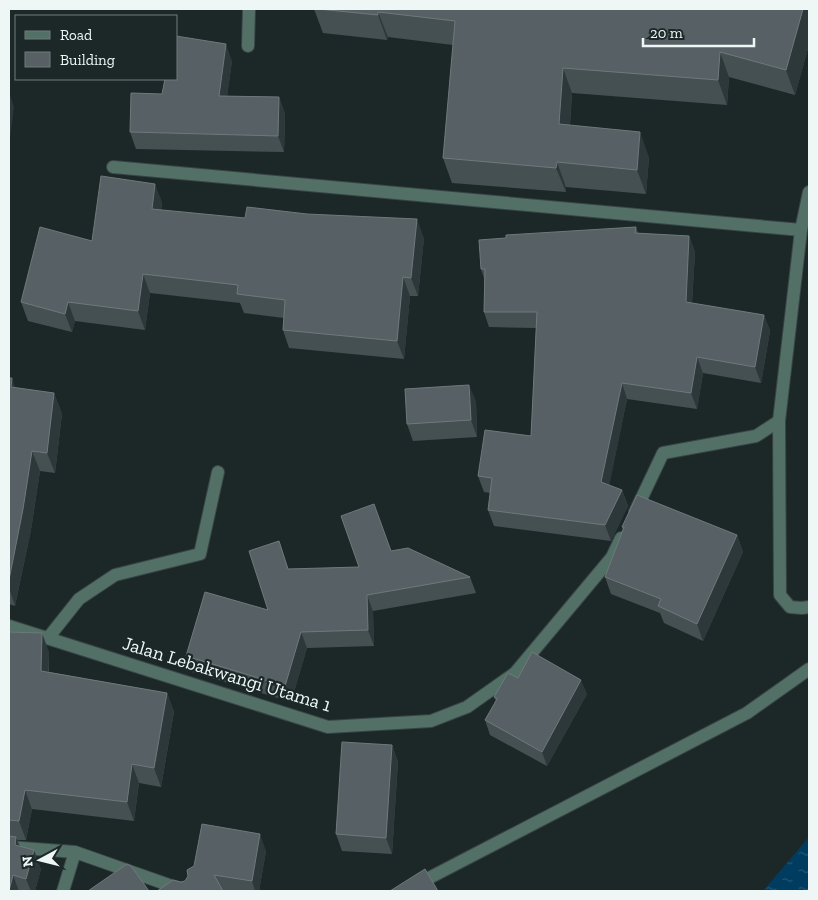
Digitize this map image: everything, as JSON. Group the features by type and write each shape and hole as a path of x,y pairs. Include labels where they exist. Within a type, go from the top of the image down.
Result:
{"street":[{"path":"248,46 249,9"},
{"path":"113,166 801,230"},
{"path":"809,192 801,230 779,421 780,595 790,607 809,607"},
{"name":"Jalan Lebakwangi Utama 1","path":"9,626 328,726 431,721 466,707 514,673 612,557 663,454 756,436 779,421"},
{"path":"48,638 79,599 115,575 200,554 218,472"},
{"path":"404,891 747,713 809,670"},
{"path":"9,847 75,852 186,891"},
{"path":"63,891 75,852"}],"water":[{"path":"809,837 809,891 763,891"}],"building":[{"path":"318,9 803,9 786,70 720,52 718,80 563,68 559,124 640,132 637,170 557,162 556,168 443,158 455,21 378,12 378,15"},
{"path":"178,36 226,44 219,96 279,97 278,136 130,132 131,93 162,94 165,80 178,80"},
{"path":"101,176 155,184 152,209 245,218 247,207 307,214 417,219 411,278 403,277 397,341 283,330 285,300 237,294 238,285 143,274 138,311 68,302 65,314 21,302 40,227 92,241"},
{"path":"636,227 635,233 689,236 686,302 764,315 755,367 697,357 691,393 622,383 601,482 622,490 605,525 488,510 492,478 478,476 485,430 531,436 537,312 484,312 485,269 481,269 479,240 506,238 506,235"},
{"path":"9,378 12,378 11,387 54,393 47,453 32,451 9,580"},
{"path":"469,385 471,420 407,424 405,389"},
{"path":"637,495 737,535 697,624 658,606 661,599 605,577 624,527 622,527"},
{"path":"374,504 391,551 408,548 470,577 367,595 368,630 301,632 285,686 186,656 205,592 268,610 249,551 279,541 288,569 359,567 341,516"},
{"path":"9,632 42,633 41,671 167,693 154,768 132,764 127,802 25,790 19,821 9,820"},
{"path":"532,652 581,680 542,752 485,720 497,699 494,697 508,673 518,678"},
{"path":"342,742 392,745 386,838 336,834"},
{"path":"202,824 260,834 252,881 214,875 223,891 157,891 173,880 185,881 188,876 187,870 194,866"},
{"path":"9,836 16,837 15,845 34,850 26,879 13,875 9,891"},
{"path":"127,864 131,866 149,891 88,891"},
{"path":"425,869 438,891 390,891"}]}
